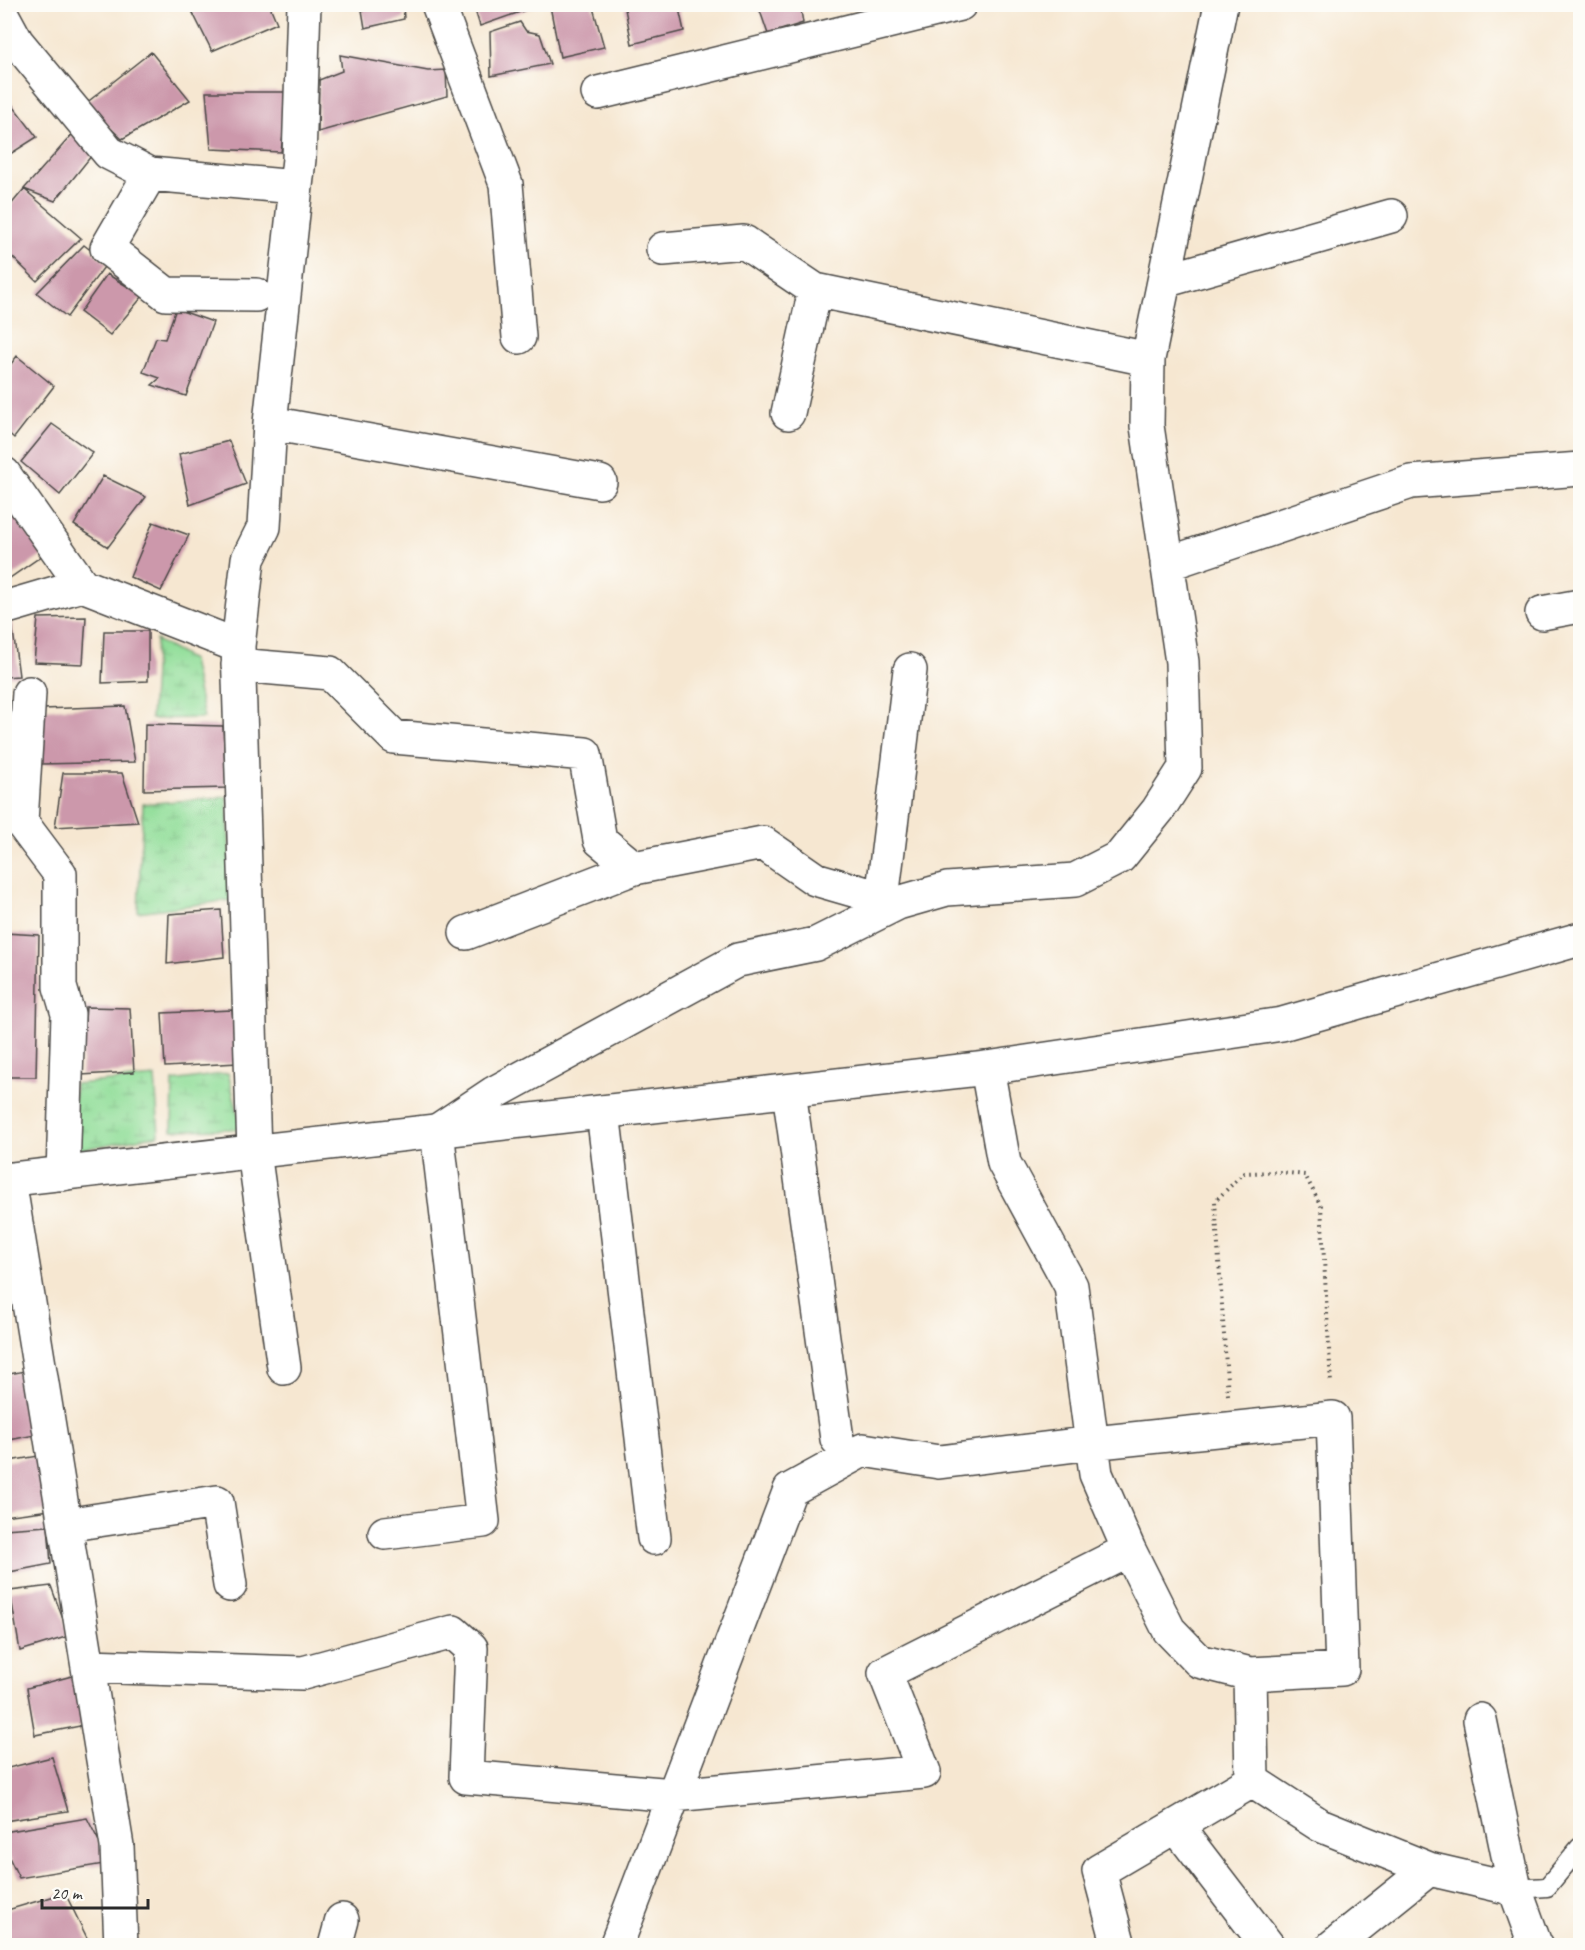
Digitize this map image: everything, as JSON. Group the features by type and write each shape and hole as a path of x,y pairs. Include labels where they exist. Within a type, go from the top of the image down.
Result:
{"street":[{"path":"284,1368 254,1152 238,655 248,559 264,527 270,423 299,159 304,4"},
{"path":"438,4 506,184 519,337"},
{"path":"598,93 960,4"},
{"path":"437,1131 494,1093 738,960 816,944 890,901 947,889 1075,880 1120,857 1158,810 1185,768 1182,662 1147,426 1148,359 1221,4"},
{"path":"4,18 17,42 109,153 150,174 296,187"},
{"path":"150,174 107,248 166,294 256,295"},
{"path":"1164,281 1391,216"},
{"path":"663,249 744,242 815,290 1148,359"},
{"path":"788,413 815,290"},
{"path":"270,423 600,482"},
{"path":"1167,564 1411,482 1581,468"},
{"path":"4,474 82,585 238,655 330,674 394,737 585,754 600,840 634,868"},
{"path":"4,608 82,585"},
{"path":"1542,613 1581,606"},
{"path":"890,901 910,670"},
{"path":"29,693 21,822 60,874 60,987 68,1014 63,1174"},
{"path":"466,933 634,868 763,843 815,879 890,901"},
{"path":"122,1946 117,1846 7,1180 987,1068 1282,1024 1581,939"},
{"path":"616,1946 790,1490 863,1450 939,1462 1092,1443 1333,1418 1342,1669 1250,1674 1200,1661 1169,1630 1129,1550 1096,1474 1092,1443 1071,1286 1004,1162 987,1068"},
{"path":"789,1091 837,1439"},
{"path":"603,1112 654,1538"},
{"path":"385,1533 483,1521 437,1131"},
{"path":"65,1525 217,1502 231,1585"},
{"path":"88,1666 303,1673 453,1632 471,1647 466,1777 674,1795 924,1772 885,1672 1129,1550"},
{"path":"1250,1674 1252,1781"},
{"path":"1480,1720 1515,1889 1534,1944 1537,1946"},
{"path":"1119,1946 1099,1872 1252,1781"},
{"path":"1252,1781 1320,1825 1429,1869 1515,1889"},
{"path":"1176,1826 1268,1946"},
{"path":"1333,1946 1429,1869"}],"lane":[{"path":"1515,1889 1547,1887 1581,1847"}],"path":[{"path":"1231,1428 1215,1201 1244,1173 1281,1172 1305,1175 1321,1206 1333,1418"}],"green space":[{"path":"156,640 192,660 204,718 151,719"},
{"path":"227,797 232,900 138,912 143,804"},
{"path":"228,1073 242,1129 172,1130 173,1081"},
{"path":"155,1077 159,1135 72,1151 75,1084"}],"building":[{"path":"202,4 269,4 277,23 212,51 191,9"},
{"path":"361,4 403,4 404,19 365,28"},
{"path":"473,4 540,4 540,5 480,26"},
{"path":"592,4 604,47 560,57 550,6"},
{"path":"624,4 678,4 684,31 632,44"},
{"path":"758,5 800,5 803,23 768,34"},
{"path":"520,22 526,31 540,34 550,64 491,76 490,32"},
{"path":"151,52 190,100 122,139 85,104"},
{"path":"340,55 428,71 446,70 447,96 318,132 319,80 342,71"},
{"path":"206,92 288,92 281,152 211,149"},
{"path":"4,94 37,137 4,158"},
{"path":"77,129 92,155 55,201 24,189"},
{"path":"24,189 81,238 37,281 4,249 4,213"},
{"path":"84,245 107,263 67,317 37,293"},
{"path":"107,274 143,296 110,335 80,312"},
{"path":"176,309 213,322 186,396 152,385 160,378 143,372 156,338 165,339"},
{"path":"17,356 54,386 14,438 4,429 4,373"},
{"path":"52,424 93,453 60,495 21,462"},
{"path":"229,441 246,484 190,505 179,454"},
{"path":"103,476 146,497 108,547 74,525"},
{"path":"6,503 43,555 4,582 4,504"},
{"path":"153,522 189,535 161,591 130,577"},
{"path":"86,617 83,664 34,662 38,618"},
{"path":"4,622 12,623 19,676 4,677"},
{"path":"104,631 148,631 148,681 102,683"},
{"path":"125,706 135,762 40,764 43,709"},
{"path":"145,724 223,726 226,788 144,790"},
{"path":"63,773 122,773 138,822 55,827"},
{"path":"221,910 224,957 167,964 169,914"},
{"path":"4,933 39,935 36,1077 4,1077"},
{"path":"86,1007 130,1008 134,1072 81,1075"},
{"path":"232,1010 238,1063 165,1067 162,1013"},
{"path":"25,1371 35,1435 4,1441 4,1375"},
{"path":"38,1456 50,1510 4,1516 4,1462"},
{"path":"48,1526 51,1564 4,1573 4,1529"},
{"path":"51,1586 69,1636 20,1651 10,1591"},
{"path":"72,1676 85,1725 35,1735 27,1688"},
{"path":"52,1757 68,1811 4,1821 4,1769"},
{"path":"87,1818 110,1863 19,1878 4,1847 4,1832"},
{"path":"65,1893 91,1946 4,1946 4,1911"}]}
